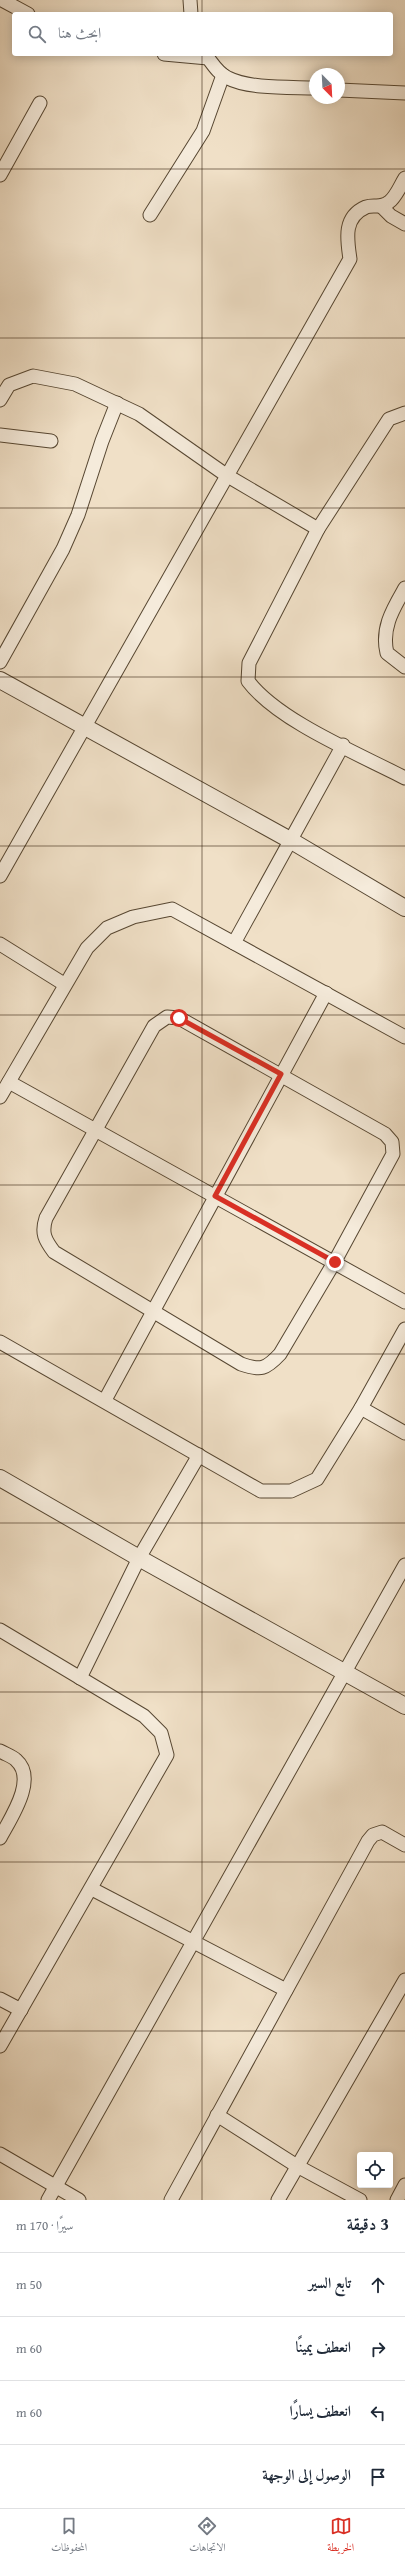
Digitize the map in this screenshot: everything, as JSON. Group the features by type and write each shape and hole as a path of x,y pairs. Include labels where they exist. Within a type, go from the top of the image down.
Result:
{"street":[{"path":"2,0 24,12"},
{"path":"190,0 191,12"},
{"path":"207,56 228,79 248,83 309,88"},
{"path":"150,215 203,131 223,75"},
{"path":"345,90 405,93"},
{"path":"0,175 40,103"},
{"path":"0,876 226,475 350,259 347,229 352,218 366,207 382,207 390,201 405,178"},
{"path":"382,207 391,216 405,224"},
{"path":"0,397 9,385 33,376 75,384 117,403 171,435 226,475 318,529"},
{"path":"0,662 63,549 78,515 102,441 117,403"},
{"path":"405,413 389,419 318,529 249,663 248,681 256,692 278,711 405,778"},
{"path":"0,435 51,441"},
{"path":"405,588 386,626 384,640 386,652 405,667"},
{"path":"0,680 290,840 405,908"},
{"path":"234,943 343,745"},
{"path":"0,1098 64,984 87,948 107,928 133,918 172,909 405,1037"},
{"path":"0,944 64,984"},
{"path":"105,1400 326,993"},
{"path":"167,1017 179,1018 281,1074 385,1134 392,1142 393,1154 335,1262 280,1354 270,1365 257,1369 241,1364 54,1252 45,1240 43,1229 46,1218 154,1026 167,1017"},
{"path":"9,1082 95,1132 215,1196 405,1302"},
{"path":"1,1345 105,1400 261,1491 291,1491 317,1479 361,1408 405,1329"},
{"path":"361,1408 405,1433"},
{"path":"80,1678 139,1558 199,1455"},
{"path":"0,1478 139,1558 405,1706"},
{"path":"48,2200 405,1565"},
{"path":"0,1630 144,1716 161,1733 167,1755 92,1889 0,2046"},
{"path":"0,1751 17,1761 24,1776 23,1794 0,1838"},
{"path":"171,2200 368,1841 373,1835 382,1832 405,1845"},
{"path":"92,1889 286,1990"},
{"path":"278,2200 405,1980"},
{"path":"0,1999 21,2010"},
{"path":"217,2115 297,2166 360,2200"},
{"path":"0,2154 79,2200"},
{"path":"397,2200 405,2185"}],"route":[{"path":"179,1018 281,1074 215,1196 335,1262"}]}
